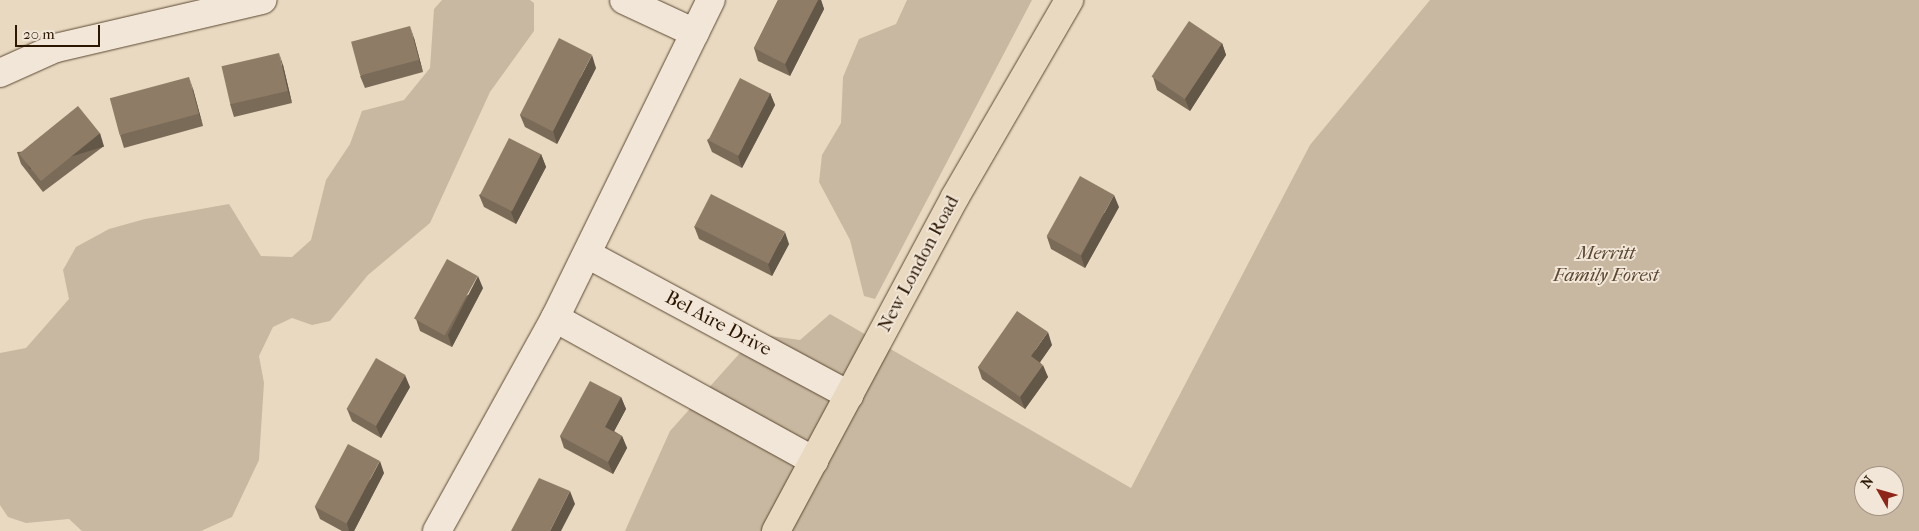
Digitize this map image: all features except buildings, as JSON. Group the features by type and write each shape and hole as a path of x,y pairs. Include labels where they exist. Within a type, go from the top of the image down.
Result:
{"main road":[{"name":"New London Road","path":"776,531 848,394 1069,0"}],"street":[{"path":"0,73 56,48 264,0"},
{"path":"624,0 695,33"},
{"path":"437,531 555,318 711,0"},
{"name":"Bel Aire Drive","path":"587,254 848,394"},
{"path":"555,318 814,461"}],"green space":[{"path":"442,0 530,0 534,3 534,31 490,92 430,223 368,275 330,321 312,325 292,318 273,327 259,356 264,383 259,460 232,517 201,531 82,531 69,519 26,523 8,517 0,505 0,353 26,348 69,299 63,270 76,247 109,229 145,219 229,204 261,256 292,257 311,240 326,180 350,144 362,111 404,100 430,68 434,9"},
{"path":"907,0 1032,0 875,299 864,296 850,240 819,182 822,155 841,123 843,77 859,39 896,24"},
{"name":"Merritt Family Forest","path":"1430,0 1919,0 1919,531 625,531 670,431 757,334 800,340 830,314 1131,488 1310,145"}]}
